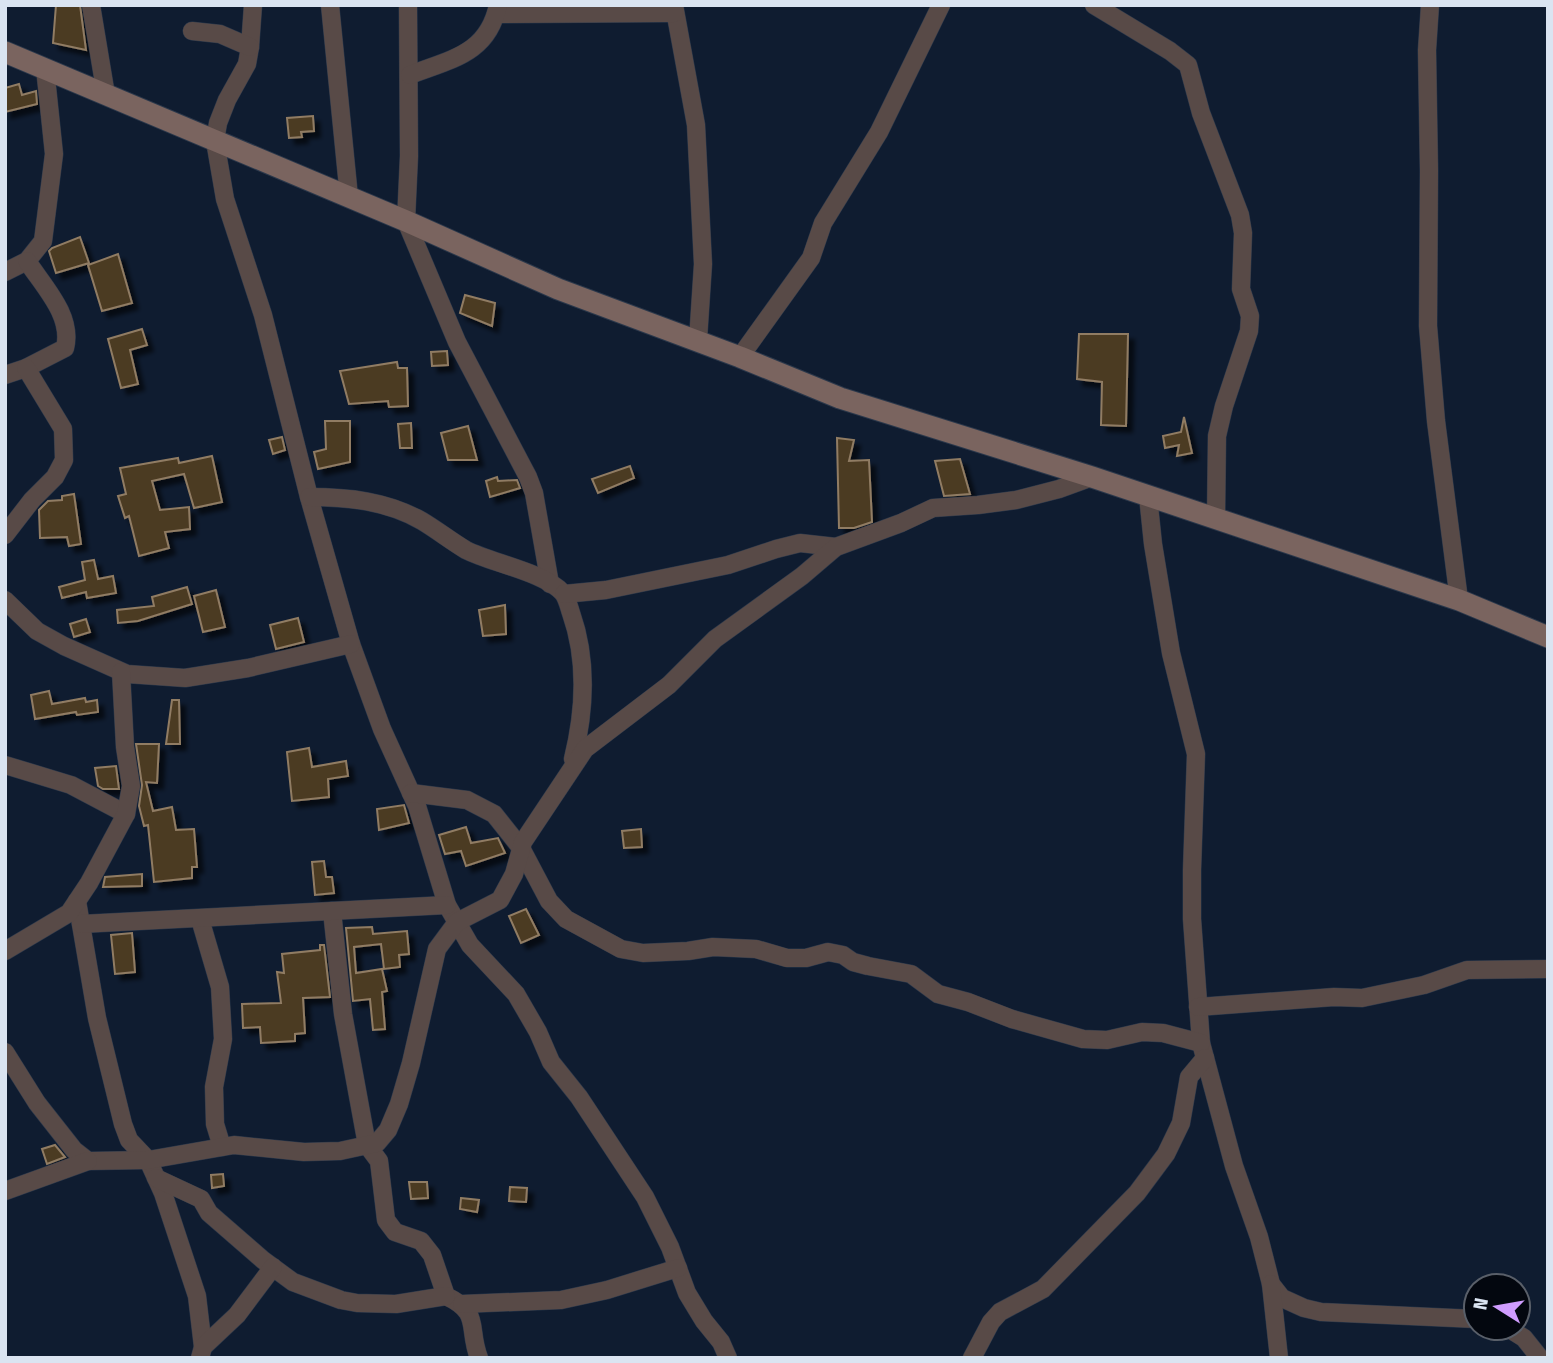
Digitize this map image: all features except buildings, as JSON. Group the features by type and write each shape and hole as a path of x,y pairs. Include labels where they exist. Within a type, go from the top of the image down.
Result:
{"street":[{"path":"91,5 106,94"},
{"path":"253,5 250,47 244,71 227,100 218,123 215,141 225,199 263,316 309,497 351,644 382,729 411,793 447,905 470,945 516,994 538,1032 551,1062 579,1097 645,1197 670,1247 687,1293 729,1358"},
{"path":"330,5 349,197"},
{"path":"408,5 410,75 406,221 457,342 528,477 557,589 579,635 583,664 583,703 572,766"},
{"path":"740,357 811,258 823,223 879,132 941,5"},
{"path":"1094,5 1170,51 1188,65 1201,113 1240,215 1243,233 1241,289 1250,316 1249,331 1217,436 1216,519"},
{"path":"1430,5 1427,50 1428,326 1460,600"},
{"path":"410,75 471,50 487,35 497,10 674,9 696,125 704,264 698,340"},
{"path":"192,31 220,34 250,47"},
{"path":"5,52 406,221 558,289 698,340 840,398 1092,477 1460,600 1548,638"},
{"path":"5,272 27,261 43,241 54,154 45,68"},
{"path":"5,375 26,368 65,348 68,336 61,313 27,261"},
{"path":"5,535 32,500 55,477 64,460 63,429 26,368"},
{"path":"5,1191 88,1161 148,1160 234,1145 304,1152 340,1151 377,1143 388,1130 399,1104 437,949 457,922 500,900 514,874 523,842 585,749 669,685 715,639 802,576 836,547 933,508 1016,500 1092,477"},
{"path":"1148,496 1171,653 1196,754 1192,870 1198,1007 1203,1051 1234,1166 1259,1237 1270,1284 1279,1358"},
{"path":"309,497 348,497 386,506 419,519 468,550 512,566 557,589 606,590 728,565 800,543 836,547"},
{"path":"5,600 37,631 127,674 185,678 248,668 351,644"},
{"path":"5,951 69,913 115,838 126,814 131,786 125,747 121,671"},
{"path":"5,765 71,785 126,814"},
{"path":"411,793 467,800 494,814 521,848 549,901 566,919 621,948 643,953 713,947 756,949 787,958 806,958 828,953 843,955 853,962 911,974 938,994 1012,1019 1083,1038 1107,1040 1142,1032 1163,1033 1203,1051"},
{"path":"77,901 97,1018 123,1124 129,1140 148,1160 156,1178 197,1296 201,1352"},
{"path":"81,924 447,905"},
{"path":"332,911 343,1014 367,1145 379,1161 386,1220 395,1232 421,1241 432,1255 454,1300 468,1311 479,1358"},
{"path":"200,919 220,987 223,1039 214,1087 215,1124 222,1147"},
{"path":"1198,1007 1334,997 1362,998 1423,985 1466,970 1548,969"},
{"path":"972,1358 991,1322 1000,1312 1043,1289 1137,1193 1166,1154 1181,1123 1190,1074 1203,1051"},
{"path":"5,1052 37,1103 74,1150 88,1161"},
{"path":"156,1178 201,1199 209,1213 293,1282 349,1302 396,1304 454,1300 561,1300 607,1290 678,1268"},
{"path":"201,1352 237,1315 273,1267"},
{"path":"1270,1284 1283,1298 1304,1308 1321,1312 1462,1318"},
{"path":"1527,1342 1540,1358"}]}
